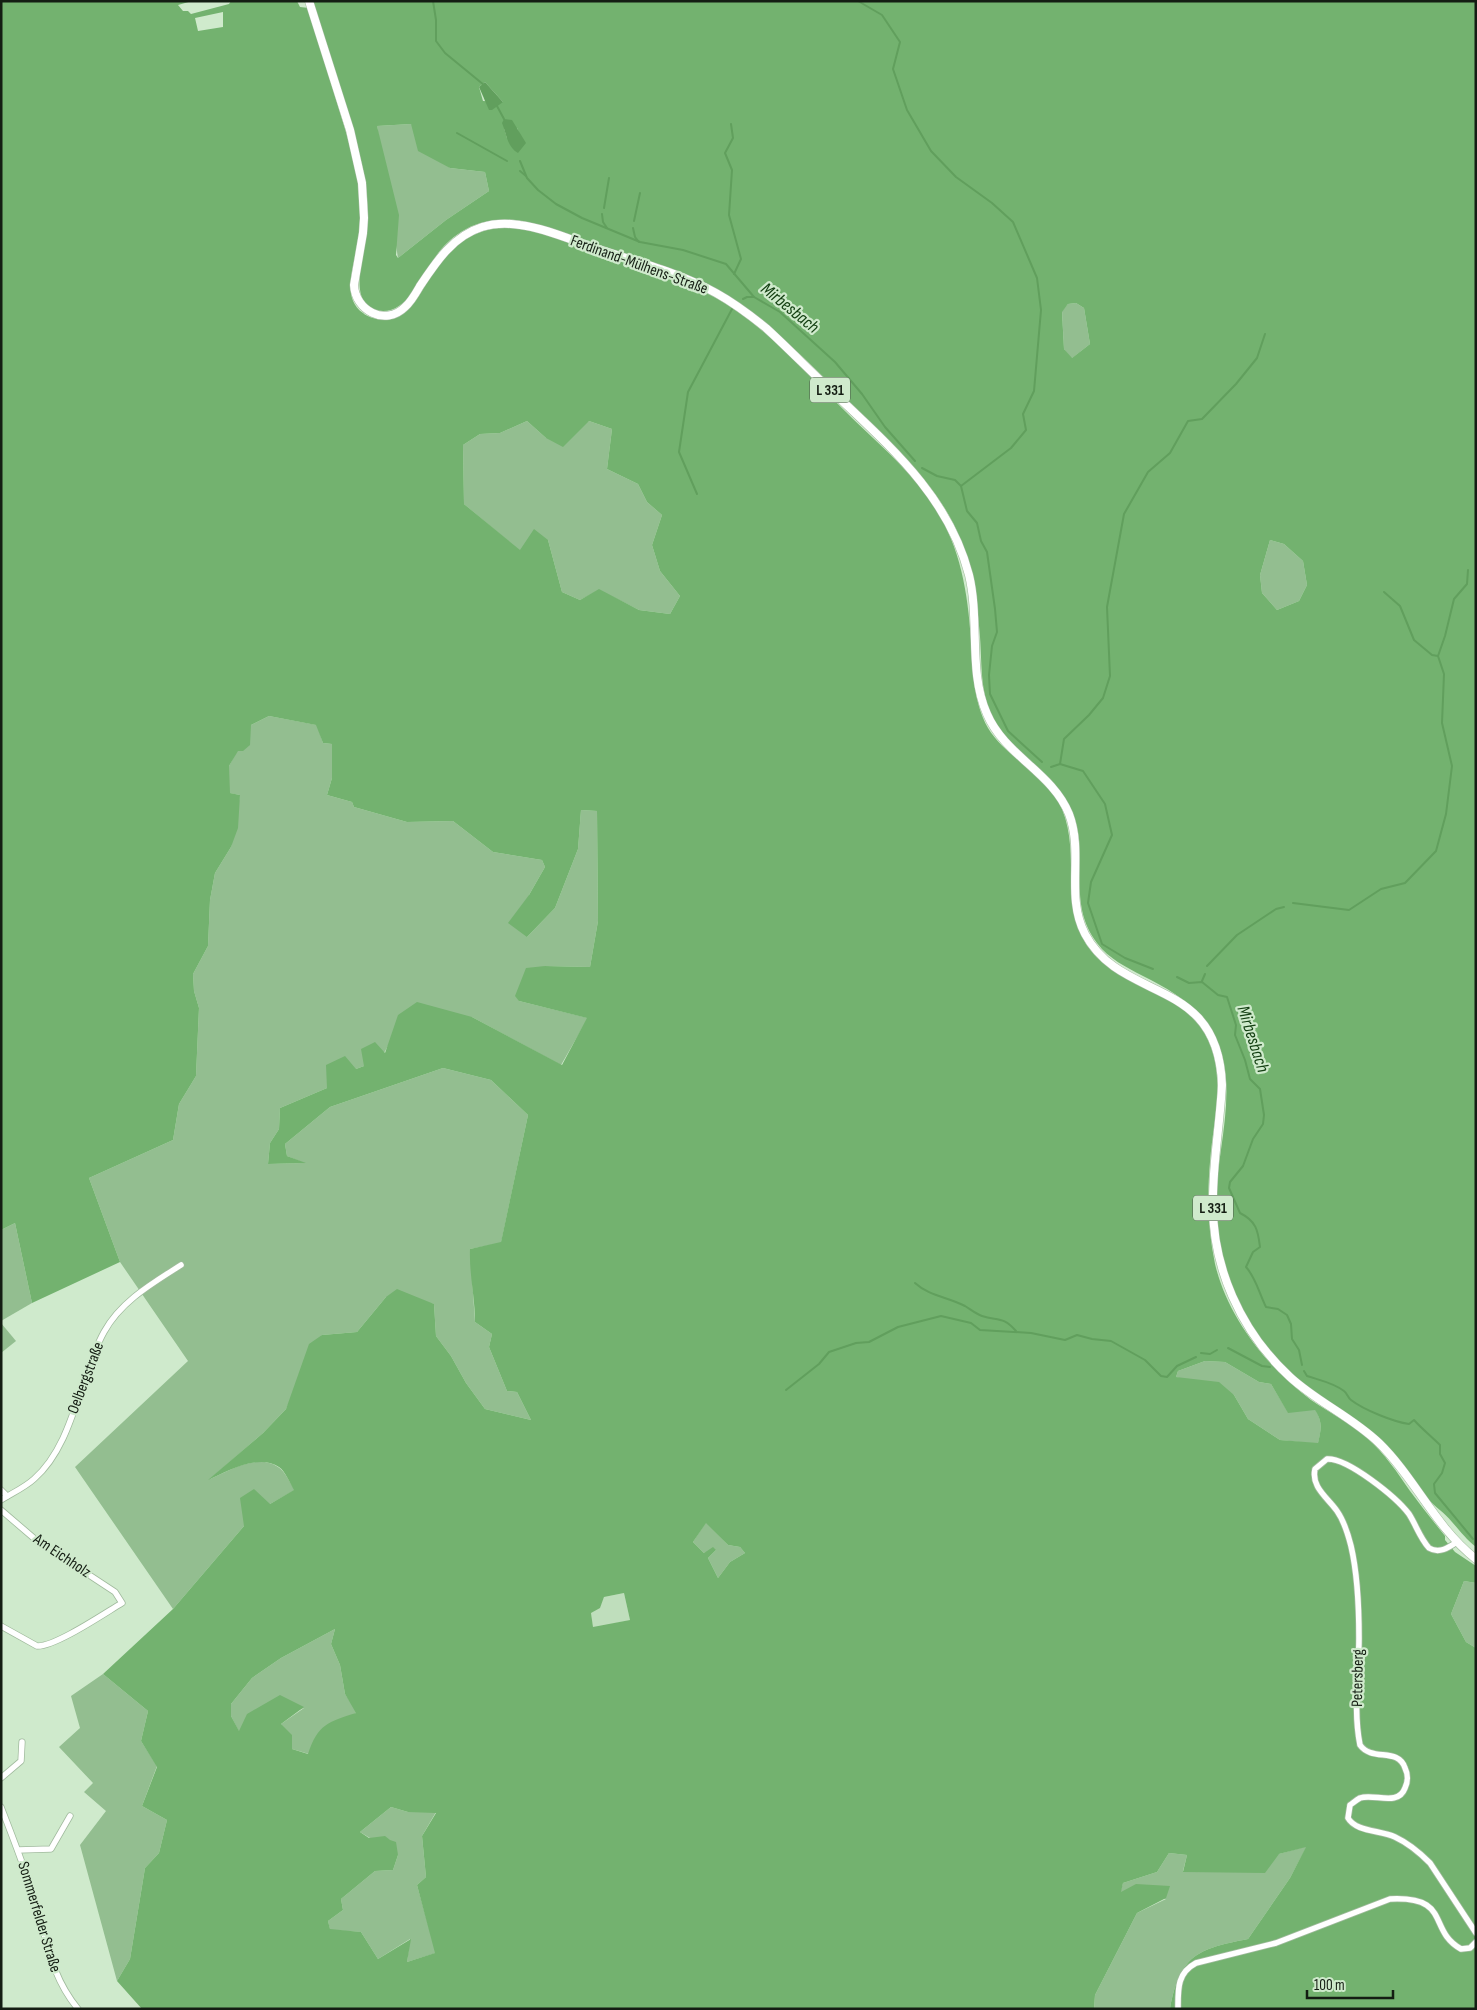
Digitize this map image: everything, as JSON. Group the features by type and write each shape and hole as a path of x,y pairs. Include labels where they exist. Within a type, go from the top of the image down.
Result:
{"main road":[{"name":"Ferdinand-Mülhens-Straße","path":"310,1 350,130 362,183 363,234 354,285 357,300 368,312 376,315 392,315 406,307 442,254 460,238 472,231 504,224 533,227 674,274 717,293 742,309 789,350 853,411 910,468 934,498 952,528 970,579 975,615 978,682 987,715 1006,743 1055,789 1070,818 1076,851 1076,905 1086,935 1098,952 1114,966 1176,999 1192,1011 1204,1025 1216,1048 1222,1072 1222,1085 1214,1175 1213,1220 1220,1260 1234,1301 1250,1330 1269,1356 1298,1384 1366,1431 1388,1452 1440,1523 1476,1559"}],"street":[{"name":"Oelbergstraße","path":"4,1498 36,1478 54,1453 107,1327 138,1293 181,1265"},
{"name":"Petersberg","path":"1457,1542 1449,1548 1436,1551 1428,1548 1409,1515 1396,1498 1353,1468 1333,1459 1323,1460 1315,1469 1314,1480 1338,1512 1344,1523 1352,1549 1359,1616 1357,1707 1360,1745 1372,1754 1390,1755 1399,1758 1405,1767 1407,1782 1405,1789 1399,1796 1392,1798 1360,1798 1350,1805 1348,1818 1356,1826 1400,1839 1421,1854 1430,1863 1476,1933"},
{"path":"1,1490 4,1498"},
{"name":"Am Eichholz","path":"1,1510 36,1540 115,1592 122,1603 55,1642 42,1646 38,1646 1,1626"},
{"path":"1,1778 21,1761 22,1742"},
{"name":"Sommerfelder Straße","path":"1,1807 18,1850 55,1972 64,1990 78,2009"},
{"name":"Sommerfelder Straße","path":"18,1850 51,1849 70,1816"},
{"path":"1178,2009 1178,1990 1181,1976 1190,1966 1276,1942 1390,1899 1410,1899 1425,1904 1435,1913 1450,1940 1461,1949 1470,1948 1476,1942"}],"shaded area":[{"path":"1,1 192,1 178,5 183,11 188,11 191,14 229,4 231,1 297,1 300,7 309,8 355,167 360,216 351,275 351,292 357,307 363,313 373,318 384,320 403,314 410,308 437,266 449,253 468,238 492,229 517,229 543,234 656,272 718,299 736,310 769,336 900,464 931,501 942,519 958,557 963,577 969,618 973,674 979,707 988,728 996,739 1043,781 1058,801 1065,818 1069,836 1074,909 1078,927 1086,944 1099,959 1114,971 1167,999 1183,1010 1197,1023 1208,1040 1216,1070 1217,1100 1208,1201 1215,1264 1229,1303 1251,1340 1279,1372 1311,1400 1367,1438 1390,1463 1455,1552 1476,1566 1476,1583 1464,1581 1451,1614 1466,1642 1476,1648 1476,2009 1170,2009 1179,1977 1186,1966 1204,1951 1248,1939 1290,1878 1306,1847 1279,1854 1265,1873 1183,1872 1187,1855 1169,1853 1157,1872 1123,1883 1121,1892 1136,1884 1170,1886 1166,1898 1137,1913 1095,1995 1094,2009 142,2009 117,1981 130,1959 145,1868 159,1853 167,1820 142,1806 157,1767 141,1741 148,1711 103,1674 173,1609 244,1526 240,1498 254,1489 270,1504 294,1490 281,1469 271,1463 262,1462 243,1465 208,1480 263,1433 286,1409 309,1344 322,1335 357,1332 386,1297 397,1289 434,1304 436,1336 485,1409 531,1420 517,1392 507,1391 489,1347 492,1334 475,1322 470,1258 470,1249 501,1242 528,1115 491,1080 443,1068 330,1107 285,1144 287,1156 306,1163 268,1164 270,1143 279,1129 280,1108 327,1088 326,1065 345,1056 356,1069 364,1066 361,1049 375,1042 385,1053 398,1015 417,1002 472,1017 562,1065 587,1018 519,1001 515,996 526,968 545,966 590,967 598,921 597,811 581,810 578,849 555,908 527,937 508,923 529,895 545,867 542,860 493,852 453,821 407,822 354,807 352,802 327,795 332,778 332,744 323,743 316,725 269,716 251,725 250,745 243,751 238,751 229,766 230,793 240,795 238,828 231,847 215,873 210,900 208,946 193,974 194,991 199,1008 196,1076 179,1104 173,1140 89,1178 120,1262 32,1303 15,1223 1,1230","holes":["223,12 223,27 198,31 195,18","527,421 546,438 563,447 589,421 612,429 607,469 638,484 647,502 662,515 652,545 660,571 680,596 670,614 639,610 599,589 580,600 562,592 548,540 534,529 520,550 464,504 463,445 480,434 500,433","1205,1361 1225,1362 1259,1382 1271,1384 1288,1413 1315,1410 1321,1426 1318,1443 1280,1440 1248,1419 1234,1395 1219,1382 1176,1377 1178,1371","706,1523 728,1545 740,1547 745,1553 730,1562 718,1578 708,1558 716,1550 713,1547 704,1553 693,1542","624,1593 630,1620 593,1627 591,1613 600,1608 604,1597","335,1629 331,1644 340,1665 345,1694 356,1713 331,1722 320,1730 308,1754 292,1749 292,1735 281,1724 304,1707 280,1695 247,1714 239,1731 231,1716 231,1704 252,1678 281,1658","391,1807 408,1812 436,1813 422,1836 426,1877 417,1885 435,1953 407,1962 411,1939 378,1959 361,1932 330,1929 328,1921 343,1910 341,1899 375,1871 393,1870 398,1855 396,1842 385,1836 369,1838 360,1832"]},
{"path":"313,1 1476,1 1476,1547 1427,1498 1396,1457 1378,1437 1298,1380 1279,1361 1247,1318 1226,1268 1219,1241 1216,1214 1216,1192 1225,1122 1226,1098 1226,1075 1222,1054 1207,1023 1191,1006 1164,987 1112,958 1097,943 1088,927 1082,911 1079,845 1072,811 1055,785 1009,742 1000,730 988,707 983,687 978,610 969,563 962,542 952,522 926,482 881,433 798,352 759,318 731,298 664,266 544,227 519,220 493,220 477,224 456,235 444,247 433,260 406,301 391,310 375,310 370,307 364,301 360,284 368,212 363,169","holes":["485,82 503,102 483,101 479,87","411,124 418,151 450,168 485,172 489,191 446,220 398,258 396,255 399,215 377,126","504,128 517,128 520,135 507,138","1076,303 1084,308 1090,344 1072,358 1064,349 1062,312 1068,304","1270,540 1284,544 1303,561 1307,585 1299,601 1277,610 1262,593 1260,575"]},
{"path":"485,82 503,102 492,110 489,110 479,87"},
{"path":"504,119 512,120 526,143 518,153 511,147 507,139 502,123"},
{"path":"411,124 450,168 485,172 489,191 446,220 398,258 377,126"},
{"path":"1076,303 1084,308 1090,344 1071,359 1064,349 1062,311 1068,304"},
{"path":"527,421 546,438 589,421 612,429 607,469 638,484 647,502 662,515 652,545 660,571 680,596 670,614 639,610 599,590 580,600 562,592 548,540 520,551 464,504 463,445 480,434 500,433"},
{"path":"1270,540 1284,544 1303,561 1307,585 1299,601 1277,610 1262,593 1260,575"},
{"path":"269,716 317,725 323,743 332,744 332,778 327,795 352,802 354,807 407,822 453,821 493,852 542,860 545,867 529,895 527,937 555,908 578,849 581,810 597,811 598,921 590,967 545,966 519,1001 588,1018 561,1065 472,1017 390,1042 384,1053 364,1066 356,1069 327,1088 280,1108 279,1129 270,1143 268,1164 304,1163 287,1156 285,1144 330,1107 443,1068 491,1080 528,1115 501,1243 470,1249 475,1322 492,1334 489,1347 507,1391 517,1392 531,1420 485,1409 436,1336 434,1304 386,1297 357,1332 322,1335 286,1409 263,1433 210,1479 243,1465 261,1462 270,1463 281,1469 295,1490 270,1504 244,1526 173,1609 75,1467 188,1361 120,1262 89,1178 173,1140 179,1104 196,1076 199,1008 194,991 193,974 208,946 210,900 215,873 231,847 240,795 229,793 229,766 251,725"},
{"path":"15,1223 32,1303 1,1321 1,1230"},
{"path":"1,1323 16,1341 1,1353"},
{"path":"1205,1361 1225,1362 1259,1382 1271,1384 1288,1412 1315,1409 1321,1426 1318,1444 1280,1440 1248,1419 1234,1395 1176,1377 1178,1371"},
{"path":"706,1522 728,1545 740,1547 745,1553 730,1562 718,1578 708,1558 716,1550 704,1553 693,1542"},
{"path":"1464,1581 1476,1583 1476,1648 1466,1642 1451,1614"},
{"path":"624,1593 630,1620 593,1628 591,1613 600,1607 604,1597"},
{"path":"335,1629 331,1644 340,1665 345,1694 357,1712 309,1754 292,1749 281,1724 304,1708 239,1732 231,1716 231,1704 252,1678 281,1658"},
{"path":"103,1674 148,1711 141,1741 157,1766 142,1806 167,1820 159,1853 145,1868 130,1959 117,1981 80,1845 106,1811 84,1792 93,1783 59,1747 80,1728 71,1696"},
{"path":"391,1807 408,1812 436,1812 422,1836 426,1877 417,1885 436,1953 407,1962 410,1939 378,1959 361,1932 330,1930 328,1921 343,1910 341,1899 375,1871 393,1870 398,1855 360,1832"},
{"path":"1307,1846 1290,1878 1248,1939 1204,1951 1186,1966 1179,1977 1170,2009 1094,2009 1095,1995 1137,1913 1166,1899 1120,1893 1123,1883 1157,1872 1169,1853 1187,1855 1183,1871 1279,1854"}],"waterway":[{"name":"Mirbesbach","path":"433,1 436,20 436,41 445,53 484,85"},
{"path":"858,1 882,15 900,42 893,69 907,110 931,151 956,177 992,203 1013,222 1037,278 1041,310 1034,391 1023,414 1026,430 1011,448 961,486"},
{"name":"Mirbesbach","path":"497,106 504,119"},
{"path":"731,124 733,138 725,153 732,170 729,215 741,259 734,274"},
{"path":"457,133 507,161"},
{"name":"Mirbesbach","path":"520,161 527,178 538,190 556,204 582,218 640,242 683,250 726,264 754,297 780,312 835,362 862,394 885,427 915,461"},
{"name":"Mirbesbach","path":"520,171 526,176"},
{"path":"604,208 609,178"},
{"path":"634,221 640,193"},
{"path":"602,214 603,222 607,228"},
{"name":"Mirbesbach","path":"633,228 635,237 639,242"},
{"path":"743,299 754,297"},
{"path":"697,494 679,452 688,392 732,309"},
{"path":"1060,764 1064,739 1089,715 1103,698 1110,676 1107,607 1124,514 1148,472 1170,453 1188,421 1202,419 1236,384 1257,358 1265,334"},
{"name":"Mirbesbach","path":"922,468 937,476 955,480 961,486 967,511 977,523 981,541 987,552 997,632 992,646 989,675 990,694 1008,731 1042,762"},
{"path":"1293,903 1349,910 1381,889 1405,883 1436,851 1446,814 1452,766 1442,723 1444,674 1438,656 1454,599 1467,584 1468,570"},
{"path":"1384,592 1400,606 1414,640 1432,655 1438,656"},
{"name":"Mirbesbach","path":"1051,767 1060,764 1083,771 1105,804 1112,835 1091,882 1088,903 1102,944 1125,958 1153,969"},
{"path":"1207,966 1237,935 1276,909 1284,907"},
{"path":"1202,981 1205,974"},
{"name":"Mirbesbach","path":"1177,977 1189,983 1202,982 1218,995 1227,997 1236,1025 1235,1035 1250,1079 1260,1089 1264,1115 1263,1124 1253,1139 1243,1166 1230,1182 1229,1188 1240,1213 1250,1219 1258,1236 1260,1247 1253,1252 1246,1267 1255,1281 1266,1307 1278,1309 1287,1315 1291,1324 1292,1339 1299,1350 1302,1365"},
{"path":"915,1283 932,1294 959,1303 980,1315 1004,1321 1016,1331"},
{"path":"786,1390 819,1364 829,1352 856,1343 869,1342 898,1327 941,1316 971,1323 980,1330 1031,1333 1065,1340 1077,1335 1111,1341 1145,1360 1161,1376 1167,1377 1177,1366 1196,1357"},
{"path":"1228,1348 1262,1366 1270,1367"},
{"path":"1201,1353 1210,1354 1217,1350"},
{"name":"Mirbesbach","path":"1304,1371 1307,1376 1340,1388 1351,1400 1371,1411 1403,1423 1409,1424 1414,1420 1440,1445 1440,1454 1445,1463 1442,1473 1434,1484 1435,1493 1473,1539"}]}
